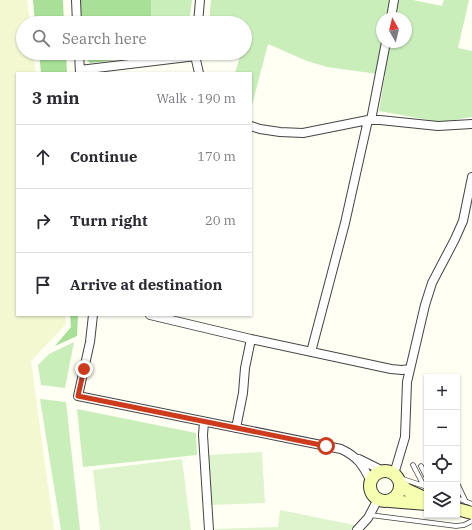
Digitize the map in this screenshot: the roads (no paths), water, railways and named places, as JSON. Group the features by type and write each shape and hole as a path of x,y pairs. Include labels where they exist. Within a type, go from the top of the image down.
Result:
{"street":[{"path":"76,0 77,16"},
{"path":"199,16 200,0"},
{"path":"391,12 394,0"},
{"path":"311,352 337,256 370,120 385,48"},
{"path":"79,60 80,72 157,60"},
{"path":"196,60 199,72"},
{"path":"252,126 280,132 303,133 370,120 438,126 472,124"},
{"path":"361,529 370,515 383,500 398,495 399,491 394,477 405,437 407,382 410,369 425,305 432,284 463,221 472,177"},
{"path":"93,316 90,342 78,396 341,449 394,477 407,490 424,498"},
{"path":"154,316 392,370 410,369"},
{"path":"236,428 251,339"},
{"path":"204,422 202,435 209,530"},
{"path":"356,458 365,470 371,482 371,492 383,500 424,504"},
{"path":"371,482 377,474 394,477"},
{"path":"460,502 472,513"}],"lane":[{"path":"413,465 424,485"},
{"path":"421,466 424,472"},
{"path":"394,477 424,487"},
{"path":"460,501 472,504"},
{"path":"370,515 456,526 464,525 472,520"}]}
